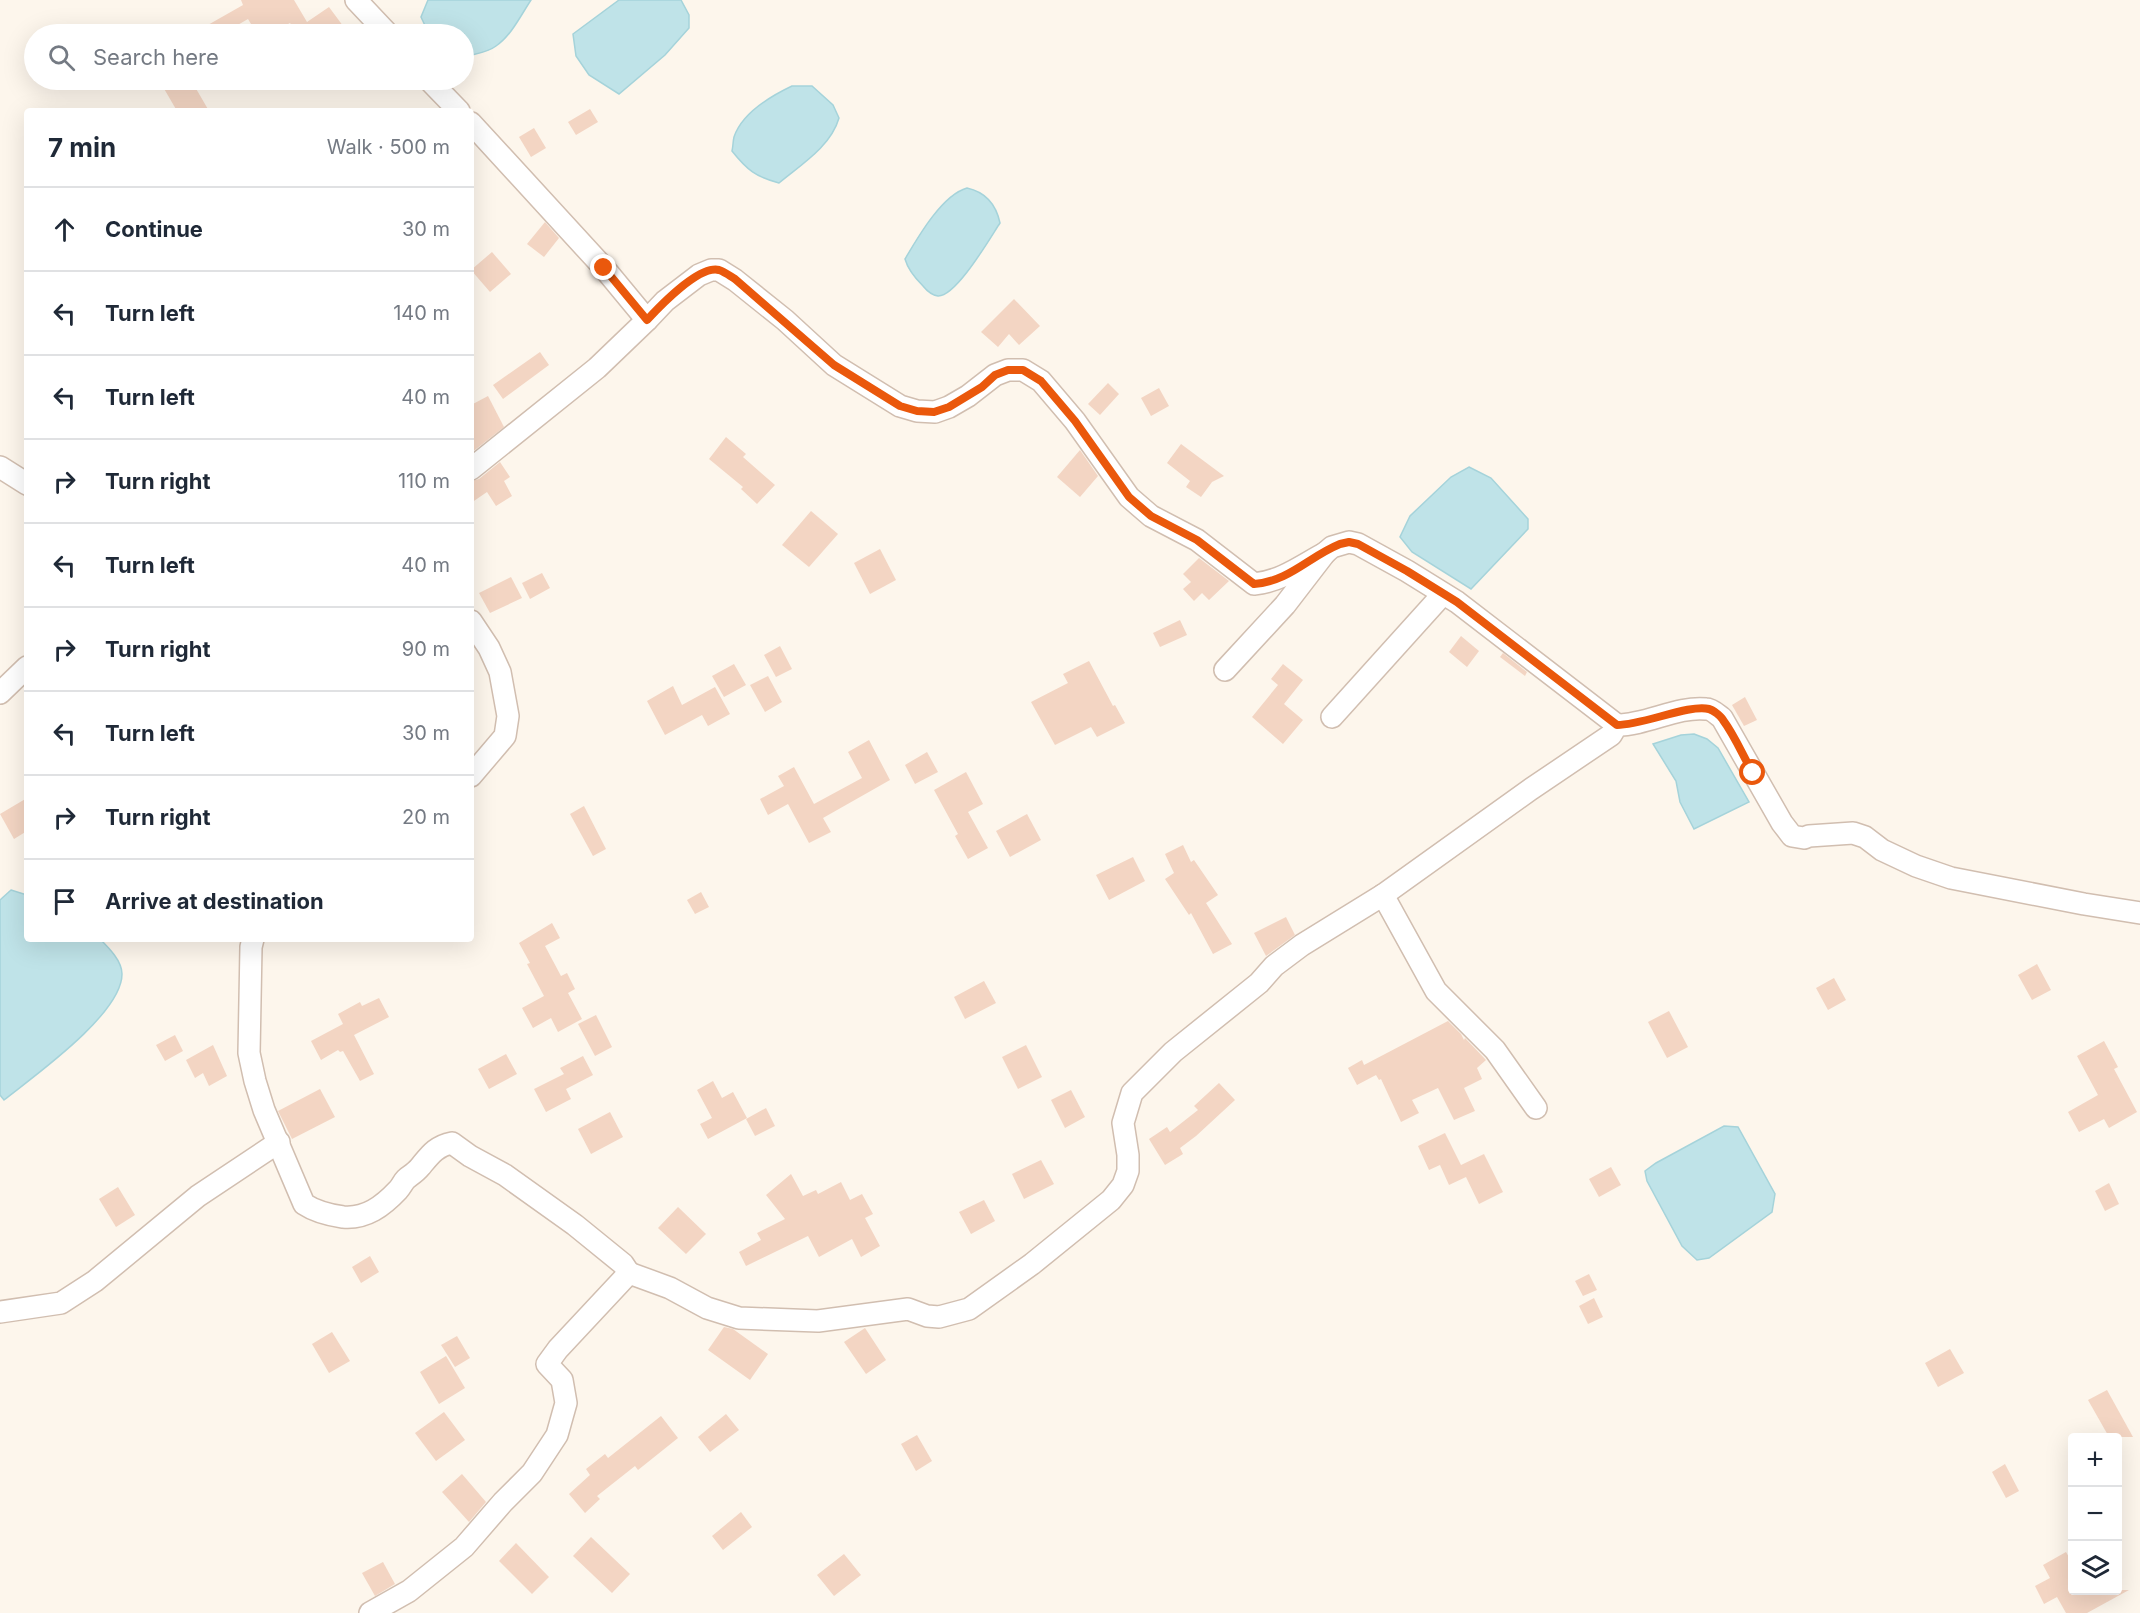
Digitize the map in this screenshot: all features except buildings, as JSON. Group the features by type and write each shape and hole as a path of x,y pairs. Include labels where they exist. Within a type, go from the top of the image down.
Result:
{"street":[{"path":"356,0 379,24"},
{"path":"439,90 456,108"},
{"path":"474,126 604,268 647,320"},
{"path":"474,466 597,368 665,301 699,275 711,270 719,270 752,293 834,365 900,406 917,411 934,412 949,407 968,396 995,375 1008,370 1023,370 1041,381 1075,421 1129,497 1151,516 1197,540 1254,584 1270,582 1290,574 1340,544 1349,542 1358,544 1457,602 1617,725 1640,723 1690,710 1708,709 1722,718 1776,813 1792,836 1804,838 1853,833 1865,837 1882,850 1916,866 1951,878 2140,913"},
{"path":"0,467 24,482"},
{"path":"1225,670 1286,605 1325,553"},
{"path":"1332,717 1443,594"},
{"path":"474,626 489,648 500,672 508,716 505,736 474,772"},
{"path":"0,693 24,671"},
{"path":"252,942 249,1053 255,1081 304,1204 313,1210 350,1218 379,1209 437,1147 452,1143 470,1156 505,1175 575,1225 623,1264 629,1273 670,1288 706,1308 739,1318 818,1321 908,1309 927,1316 939,1317 969,1310 1032,1264 1111,1200 1123,1185 1128,1171 1123,1123 1132,1093 1173,1052 1232,1003 1259,984 1275,966 1302,945 1383,895 1530,789 1611,735 1617,725"},
{"path":"1383,895 1436,991 1495,1050 1536,1108"},
{"path":"0,1312 61,1303 95,1281 198,1196 279,1142"},
{"path":"370,1613 409,1592 464,1547 532,1473 557,1435 566,1403 562,1380 547,1364 558,1349 629,1273"}],"water":[{"path":"428,0 531,0 501,42 489,50 474,54 474,24 424,24 421,17"},
{"path":"619,0 681,0 689,15 689,28 665,55 619,94 589,75 576,56 573,34"},
{"path":"792,86 812,86 833,105 839,118 823,146 779,183 764,178 747,168 732,151 733,140 743,120 750,113"},
{"path":"967,188 979,192 989,200 996,210 1000,223 981,253 954,287 945,294 938,296 931,294 915,277 905,259 940,208 958,192"},
{"path":"1469,467 1491,478 1528,519 1528,529 1471,589 1412,552 1400,537 1410,516 1451,477"},
{"path":"1694,734 1707,739 1718,748 1749,802 1694,829 1680,802 1676,781 1653,744 1681,735"},
{"path":"11,890 24,894 24,942 103,942 117,960 122,974 118,990 93,1025 55,1060 4,1100 0,1095 0,900"},
{"path":"1724,1126 1738,1127 1775,1194 1772,1212 1709,1258 1697,1260 1682,1246 1647,1181 1645,1171"}],"route":[{"path":"604,268 647,320 665,301 699,275 711,270 719,270 735,279 834,365 900,406 917,411 934,412 949,407 982,387 995,375 1008,370 1023,370 1041,381 1075,421 1129,497 1151,516 1197,540 1254,584 1270,582 1290,574 1332,547 1349,542 1358,544 1457,602 1617,725 1640,723 1690,710 1713,711 1722,718 1753,773"}]}
